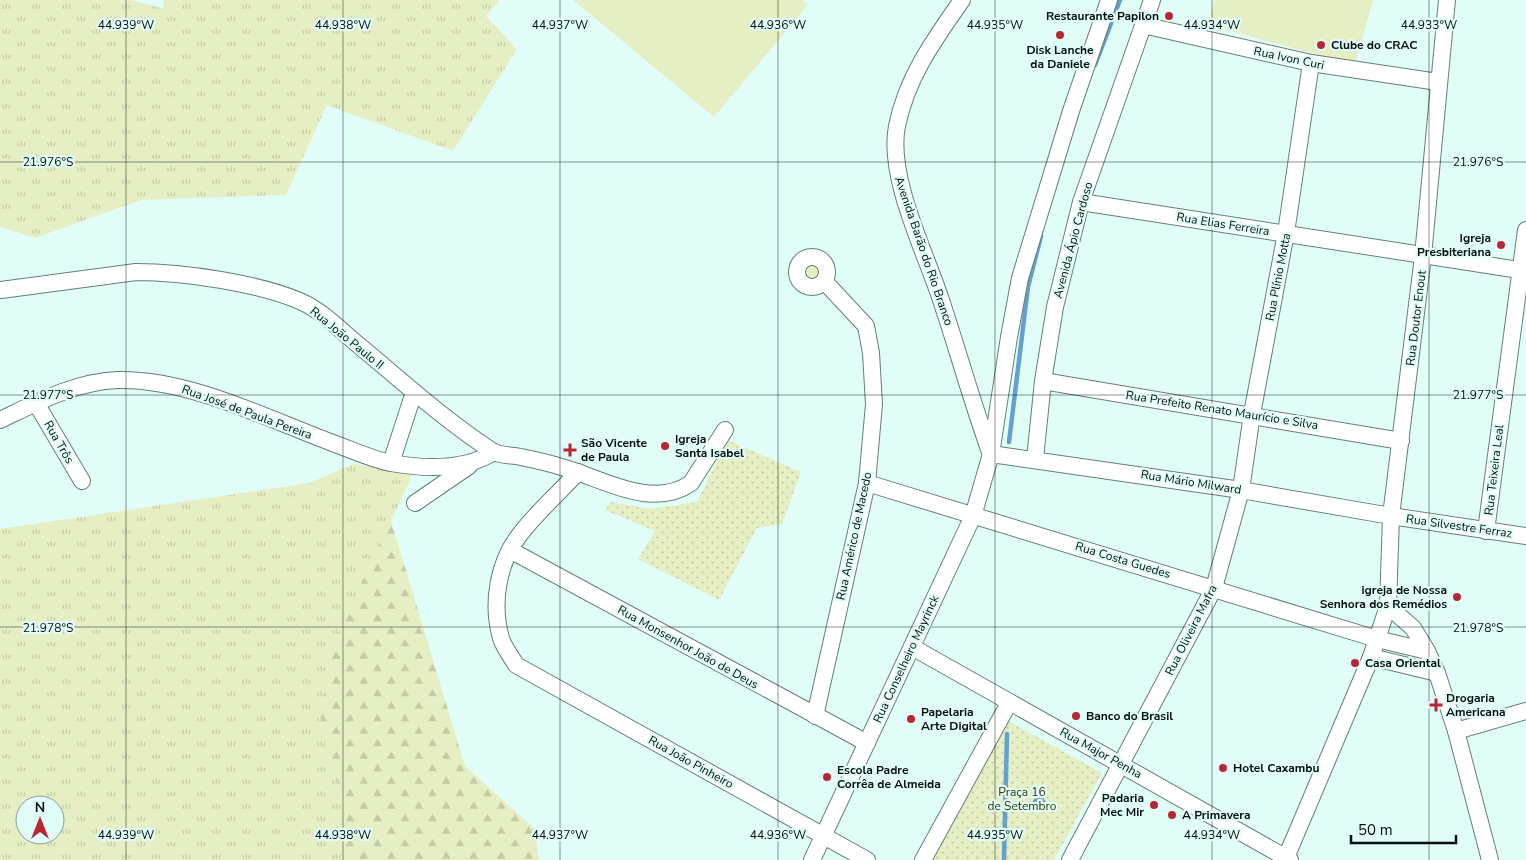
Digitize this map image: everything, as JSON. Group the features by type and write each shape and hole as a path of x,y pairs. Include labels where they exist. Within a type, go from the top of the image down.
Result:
{"street":[{"name":"Avenida Barão do Rio Branco","path":"962,0 926,51 910,83 896,128 896,155 902,191 991,454"},
{"path":"991,454 1008,338 1020,278 1074,103 1109,0"},
{"name":"Avenida Ápio Cardoso","path":"1035,459 1043,382 1055,307 1081,202 1152,0"},
{"name":"Rua Doutor Enout","path":"1287,859 1371,657 1388,606 1391,516 1424,256 1438,82 1447,0"},
{"name":"Rua Ivon Curi","path":"1142,25 1311,63 1438,82"},
{"name":"Rua Plínio Motta","path":"1241,490 1252,414 1286,233 1311,63"},
{"name":"Rua Elias Ferreira","path":"1081,202 1523,271"},
{"name":"Rua Teixeira Leal","path":"1486,531 1523,271 1526,230"},
{"name":"Rua João Paulo II","path":"1,290 143,272 203,278 265,291 304,303 414,392 494,452 578,472 611,486 635,491 658,494 679,491 691,483 725,430"},
{"name":"Rua Américo de Macedo","path":"815,716 867,484 874,404 869,338 861,319 824,281"},
{"name":"Rua José de Paula Pereira","path":"0,420 36,403 90,383 118,380 171,385 206,395 391,463 450,467 473,463 494,452"},
{"name":"Rua Prefeito Renato Maurício e Silva","path":"1043,382 1252,414 1401,441"},
{"path":"391,463 414,392"},
{"name":"Rua Trôs","path":"36,403 82,481"},
{"name":"Rua Mário Milward","path":"991,454 1241,490 1391,516"},
{"name":"Rua Conselheiro Mayrinck","path":"812,860 973,516 991,454"},
{"path":"415,503 473,463"},
{"path":"510,550 520,534 578,472"},
{"name":"Rua Costa Guedes","path":"867,484 1377,639 1427,651"},
{"name":"Rua Oliveira Mafra","path":"1070,860 1214,588 1241,490"},
{"name":"Rua Silvestre Ferraz","path":"1391,516 1526,536"},
{"name":"Rua João Pinheiro","path":"510,550 500,574 497,609 501,637 516,665 867,860"},
{"name":"Rua Monsenhor João de Deus","path":"510,550 866,743"},
{"path":"1388,606 1413,628 1427,651 1437,673 1456,731 1490,860"},
{"name":"Rua Major Penha","path":"912,647 1287,859"},
{"path":"1371,657 1437,673"},
{"path":"923,860 1009,703"},
{"path":"1456,731 1526,711"}],"green space":[{"path":"0,0 132,0 164,9 163,0 500,0 486,16 517,49 453,151 327,105 286,195 141,200 35,238 0,227"},
{"path":"573,0 802,0 808,5 714,117"},
{"name":"Clube do CRAC","path":"1215,0 1373,0 1355,65 1208,25"},
{"path":"811,260 820,263 823,272 820,281 811,284 802,281 799,272 802,263"},
{"path":"727,440 801,472 782,524 757,528 719,600 638,559 655,531 605,510 611,502 649,509 697,502"},
{"path":"354,464 413,474 391,521 321,721 347,815 345,860 0,860 0,529 309,483"},
{"path":"391,521 465,766 535,829 539,860 343,860 347,815 321,721 329,652"},
{"name":"Praça 16 de Setembro","path":"1001,717 1102,773 1054,860 922,860"}],"water":[{"path":"1036,797 1042,797 1046,804 1042,811 1036,811 1032,807 1032,801"}],"waterway":[{"path":"1095,65 1120,0"},
{"path":"1009,442 1028,287 1041,236"},
{"path":"1004,860 1007,734"}],"place":[{"name":"Restaurante Papilon","path":"1169,16"},
{"name":"Disk Lanche da Daniele","path":"1060,35"},
{"name":"Clube do CRAC","path":"1321,45"},
{"name":"Igreja Presbiteriana","path":"1501,245"},
{"name":"Igreja Santa Isabel","path":"665,446"},
{"name":"São Vicente de Paula","path":"570,450"},
{"name":"igreja de Nossa Senhora dos Remédios","path":"1457,597"},
{"name":"Casa Oriental","path":"1355,663"},
{"name":"Drogaria Americana","path":"1436,705"},
{"name":"Banco do Brasil","path":"1076,716"},
{"name":"Papelaria Arte Digital","path":"911,719"},
{"name":"Hotel Caxambu","path":"1223,768"},
{"name":"Escola Padre Corrêa de Almeida","path":"827,777"},
{"name":"Padaria Mec Mir","path":"1154,805"},
{"name":"A Primavera","path":"1172,815"}]}
